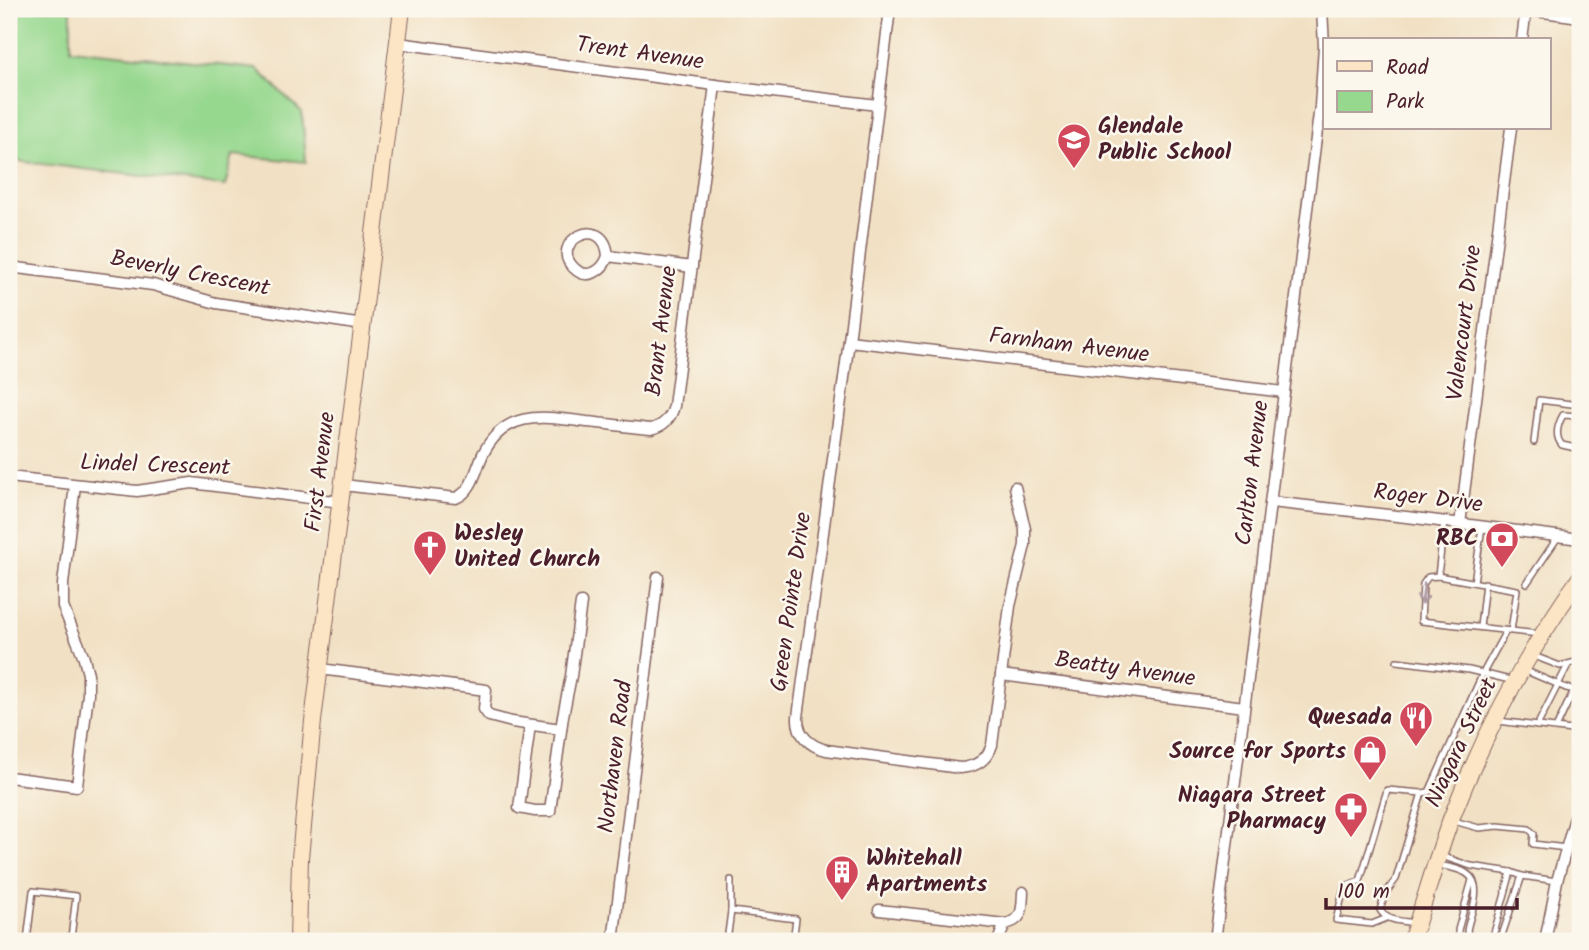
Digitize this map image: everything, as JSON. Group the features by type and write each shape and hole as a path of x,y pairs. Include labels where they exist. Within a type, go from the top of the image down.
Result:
{"street":[{"name":"First Avenue","path":"298,941 305,798 402,9"},
{"name":"Green Pointe Drive","path":"890,9 849,341 797,722 800,732 811,744 826,750 960,768 972,766 986,757 992,745 1010,606 1025,545 1022,513 1015,487"},
{"name":"Carlton Avenue","path":"1322,9 1323,38"},
{"path":"1522,38 1524,9 1580,17"},
{"name":"Trent Avenue","path":"398,43 877,105"},
{"name":"Carlton Avenue","path":"1215,941 1323,71"},
{"name":"Brant Avenue","path":"343,485 456,498 467,491 495,436 503,428 523,419 543,416 651,429 662,426 670,418 674,406 715,85"},
{"name":"Valencourt Drive","path":"1460,524 1511,130"},
{"path":"608,256 692,267"},
{"name":"Beverly Crescent","path":"9,267 153,285 216,303 363,325"},
{"name":"Farnham Avenue","path":"849,341 1284,392"},
{"name":"Lindel Crescent","path":"9,477 138,491 192,483 341,502"},
{"path":"9,777 77,786 88,674 63,607 63,584 75,485"},
{"name":"Roger Drive","path":"1271,502 1580,539"},
{"name":"Northaven Road","path":"613,941 659,577"},
{"name":"Niagara Street","path":"1413,936 1451,820 1495,720 1530,654 1579,581"},
{"path":"530,725 519,808 550,811 581,603"},
{"path":"320,669 486,690 484,709 489,716 498,720 561,729"},
{"name":"Beatty Avenue","path":"1001,675 1244,707"},
{"path":"1545,941 1557,881 1580,800"},
{"path":"879,910 1005,924 1018,919 1022,910 1023,892"},
{"path":"998,941 1005,924"}],"lane":[{"path":"1534,442 1539,400 1580,405"},
{"path":"1580,416 1563,415 1557,436 1562,445 1580,449"},
{"path":"1437,576 1444,522"},
{"path":"1474,582 1482,527"},
{"path":"1527,583 1558,537"},
{"path":"1387,918 1372,924 1336,919 1343,889 1360,881 1387,790 1429,792 1483,673 1508,631 1517,590 1437,576 1427,577 1423,584 1421,621 1476,627 1508,631 1542,635"},
{"path":"1476,627 1485,583"},
{"path":"1530,654 1558,665 1580,661"},
{"path":"1397,661 1483,673 1519,675 1577,690 1556,728"},
{"path":"1537,726 1568,665"},
{"path":"1495,720 1577,730 1580,715"},
{"path":"1413,936 1382,915 1380,910 1385,894 1396,879 1422,793"},
{"path":"1451,820 1479,828 1498,826 1529,830 1534,834 1533,844 1567,848"},
{"path":"1437,860 1557,881"},
{"path":"1437,860 1464,872 1476,887 1467,931 1475,941"},
{"path":"1489,941 1494,933 1511,872"},
{"path":"1500,941 1522,876"},
{"path":"1459,941 1458,930 1472,879"},
{"path":"727,941 731,880"},
{"path":"27,941 33,891 76,896 71,938"},
{"path":"731,911 796,919 793,941"}],"green space":[{"path":"9,9 71,9 71,49 257,69 302,112 306,162 233,155 225,186 9,160"}],"place":[{"name":"Glendale Public School","path":"1074,170"},
{"name":"RBC","path":"1502,569"},
{"name":"Wesley United Church","path":"430,577"},
{"name":"Quesada","path":"1416,748"},
{"name":"Source for Sports","path":"1370,782"},
{"name":"Niagara Street Pharmacy","path":"1351,839"},
{"name":"Whitehall Apartments","path":"842,902"}]}
